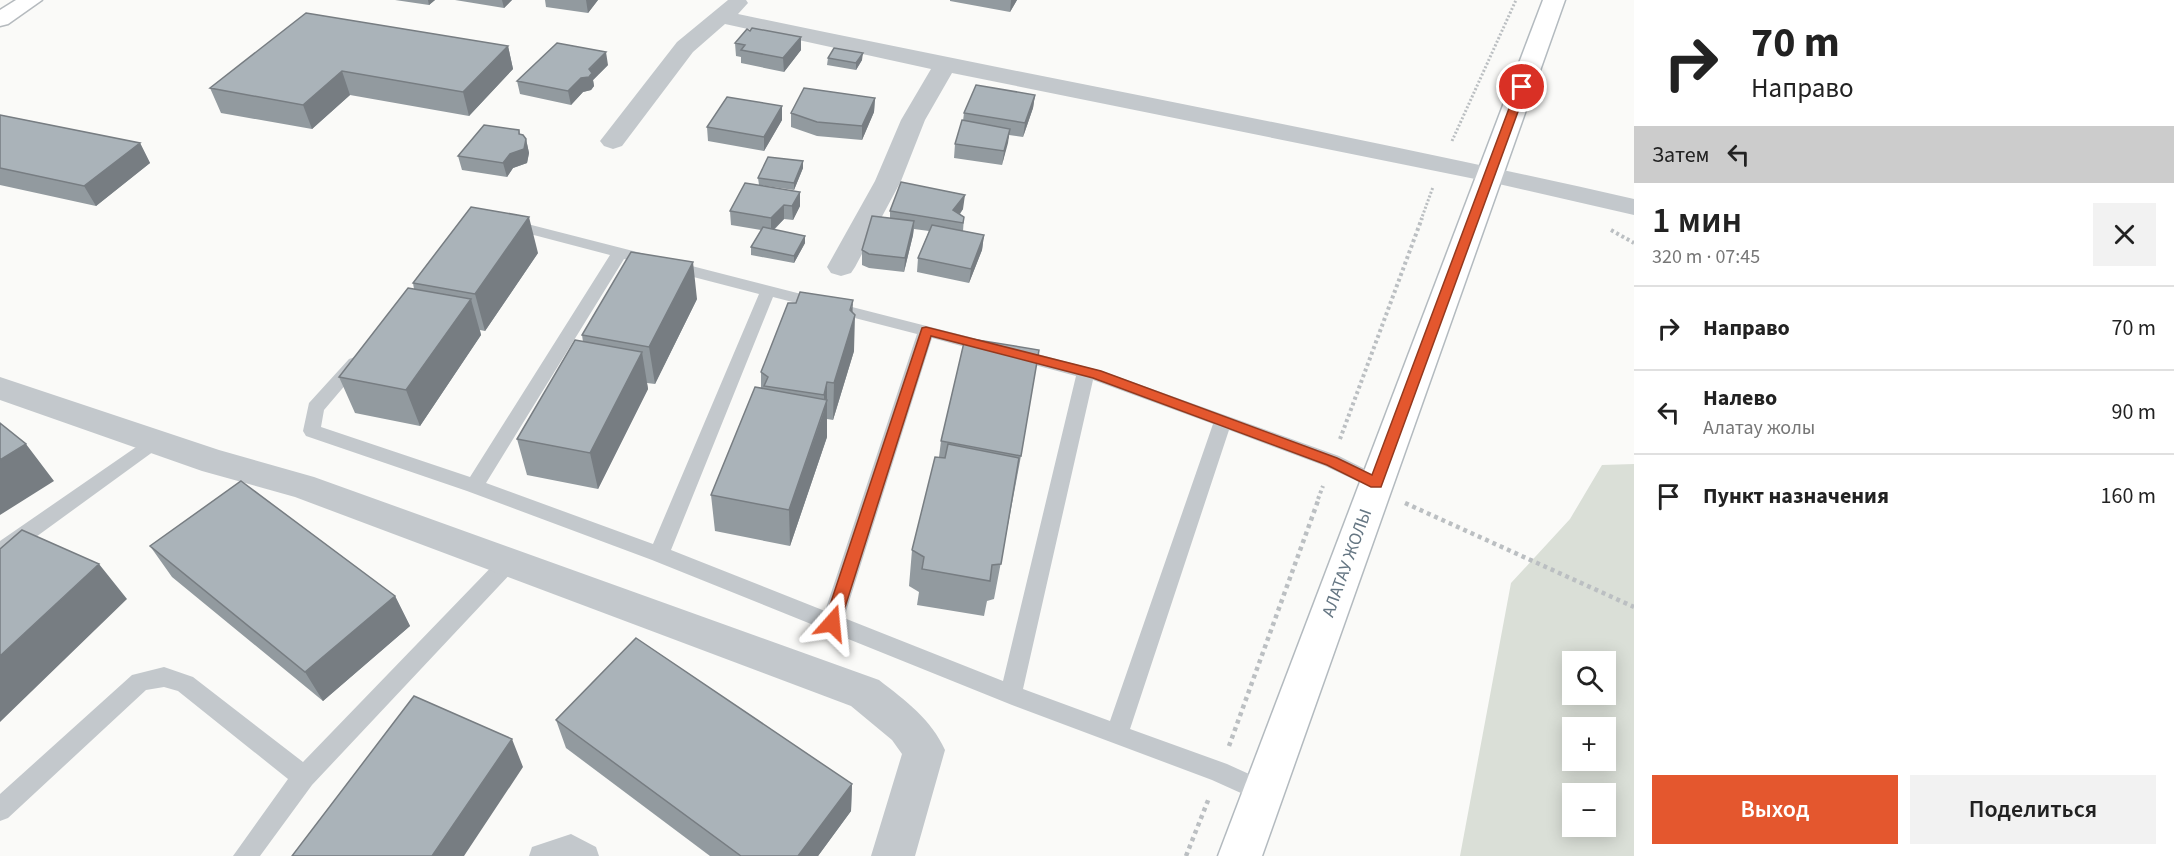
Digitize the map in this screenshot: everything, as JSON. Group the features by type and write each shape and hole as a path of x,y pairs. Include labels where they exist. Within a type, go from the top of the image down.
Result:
{"main road":[{"path":"0,19 31,0"},
{"name":"АЛАТАУ ЖОЛЫ","path":"1240,856 1554,0"}],"street":[{"path":"613,141 685,47 723,17 740,0"},
{"path":"723,17 945,65 1490,174 1634,207"},
{"path":"841,267 888,181 913,120 945,65"},
{"path":"0,388 214,462 303,486 865,693 907,727 924,750 893,856"}],"lane":[{"path":"492,225 502,222 1086,372 1332,461 1376,486"},
{"path":"474,486 620,252"},
{"path":"659,554 768,291"},
{"path":"832,623 926,331"},
{"path":"370,346 315,408 312,431 474,486 659,554 1117,734 1220,772 1263,792"},
{"path":"1011,692 1086,372"},
{"path":"1117,734 1223,422"},
{"path":"0,552 155,441"},
{"path":"245,856 304,777 508,563"},
{"path":"0,810 140,682 164,678 185,684 304,777"},
{"path":"541,856 571,846 587,856"}],"path":[{"path":"1186,856 1220,772 1441,165 1516,0"},
{"path":"1376,486 1634,607"}],"shaded area":[{"path":"1634,464 1634,856 1460,856 1511,583 1570,519 1602,465"}],"building":[{"path":"306,13 508,46 463,92 342,71 303,105 210,88"},
{"path":"752,28 801,37 783,58 741,50 745,45 735,43 747,29 750,31"},
{"path":"557,43 606,52 589,69 592,73 589,77 581,78 568,91 517,81"},
{"path":"834,48 863,53 856,63 828,58"},
{"path":"976,85 1035,95 1025,123 964,113"},
{"path":"804,88 875,98 862,126 817,122 791,113"},
{"path":"727,97 782,106 764,137 707,127"},
{"path":"0,115 140,143 84,186 0,168"},
{"path":"962,120 1010,129 1004,151 955,144"},
{"path":"484,125 519,130 519,134 526,139 524,149 510,154 503,163 458,156"},
{"path":"768,157 803,161 794,183 758,178"},
{"path":"901,182 965,195 953,210 964,217 963,223 890,211"},
{"path":"745,183 800,192 792,206 784,205 771,218 730,211"},
{"path":"471,207 529,217 475,294 413,283"},
{"path":"872,216 914,221 905,258 869,254 862,250"},
{"path":"932,225 984,235 971,269 918,258"},
{"path":"763,227 805,236 794,256 751,247"},
{"path":"631,252 693,262 649,347 582,335"},
{"path":"408,288 471,299 406,390 339,377"},
{"path":"800,292 853,300 850,310 855,315 834,383 827,382 824,395 764,386 768,377 761,372 788,303 796,303"},
{"path":"965,338 1039,350 1021,456 941,441"},
{"path":"575,340 642,352 590,453 517,439"},
{"path":"755,387 827,400 789,510 711,495"},
{"path":"0,423 26,444 0,460"},
{"path":"948,444 1019,458 1001,564 992,565 990,581 922,569 924,557 912,550 935,457 945,458"},
{"path":"241,481 395,596 305,672 150,546"},
{"path":"22,530 99,564 0,656 0,549"},
{"path":"636,638 852,784 798,856 741,856 556,720"},
{"path":"414,696 512,739 432,856 292,856"}],"route":[{"path":"832,623 926,331 1096,375 1332,461 1376,483 1522,87"}]}
